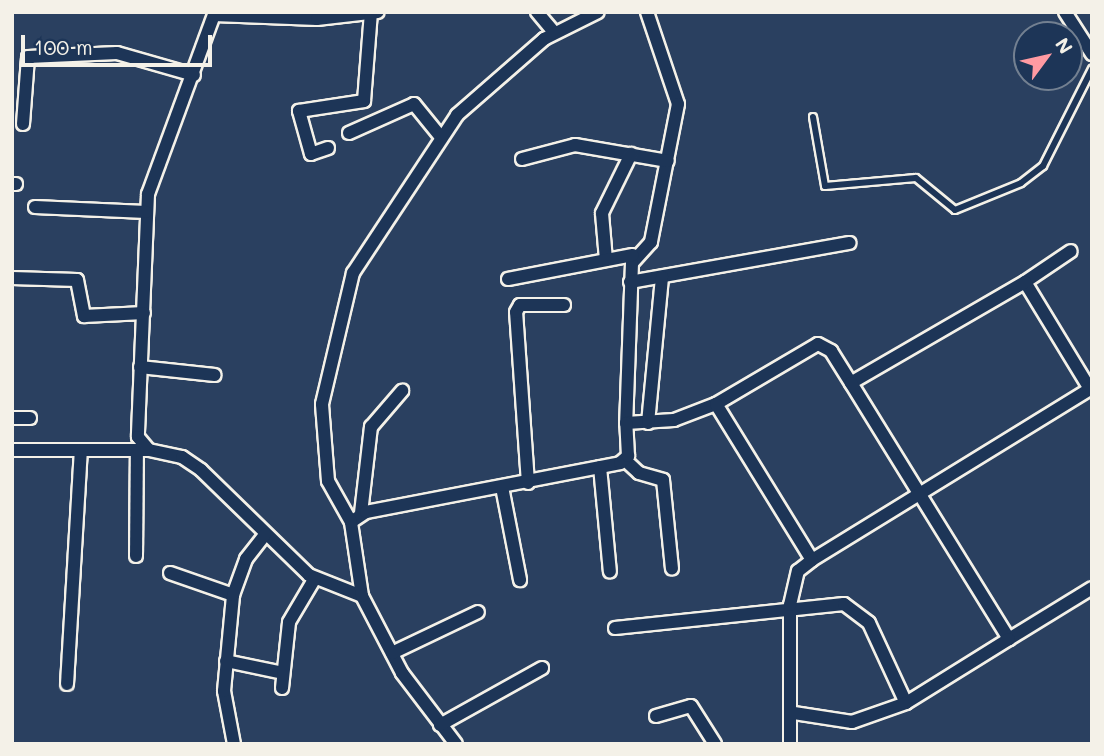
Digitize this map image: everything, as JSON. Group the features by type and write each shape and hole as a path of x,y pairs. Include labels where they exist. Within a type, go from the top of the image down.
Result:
{"street":[{"path":"136,556 143,450 137,426 144,313 146,212 157,162 194,75 214,14 317,16 379,12"},
{"path":"537,12 554,32"},
{"path":"356,518 326,475 322,404 331,352 353,273 439,135 554,32 598,12"},
{"path":"508,279 634,255 651,242 668,161 677,96 647,12"},
{"path":"328,148 310,154 299,111 365,101 371,13"},
{"path":"1072,16 1092,54"},
{"path":"23,124 28,57 117,53 194,75"},
{"path":"349,133 414,104 439,135"},
{"path":"522,159 575,145 668,161"},
{"path":"606,260 602,213 631,154"},
{"path":"35,207 146,212"},
{"path":"630,282 850,243"},
{"path":"851,383 1025,282 1070,251"},
{"path":"634,255 630,282 625,460 636,472 663,480 672,569"},
{"path":"648,423 662,277"},
{"path":"12,278 77,280 84,316 144,313"},
{"path":"790,744 794,713 790,605 799,571 811,560 1091,389 1025,282"},
{"path":"528,483 517,400 516,312 520,305 564,304"},
{"path":"626,423 648,423 716,404 818,344 831,351 1009,639"},
{"path":"140,367 215,375"},
{"path":"402,391 371,427 356,518 362,596 392,653 440,725 456,744"},
{"path":"716,404 811,560"},
{"path":"12,418 30,418"},
{"path":"12,450 143,450 192,462 265,536 315,578 362,596"},
{"path":"67,684 81,450"},
{"path":"356,518 625,460"},
{"path":"600,467 610,572"},
{"path":"502,487 520,580"},
{"path":"234,744 226,661 233,595 246,559 265,536"},
{"path":"170,573 233,595"},
{"path":"282,688 289,622 315,578"},
{"path":"794,713 852,722 906,703 1092,588"},
{"path":"615,628 790,605 844,604 862,612 906,703"},
{"path":"392,653 478,612"},
{"path":"226,661 283,673"},
{"path":"440,725 542,668"},
{"path":"656,716 691,706 715,744"}],"lane":[{"path":"813,117 825,186 916,178 955,210 1021,183 1043,166 1092,69"}]}
